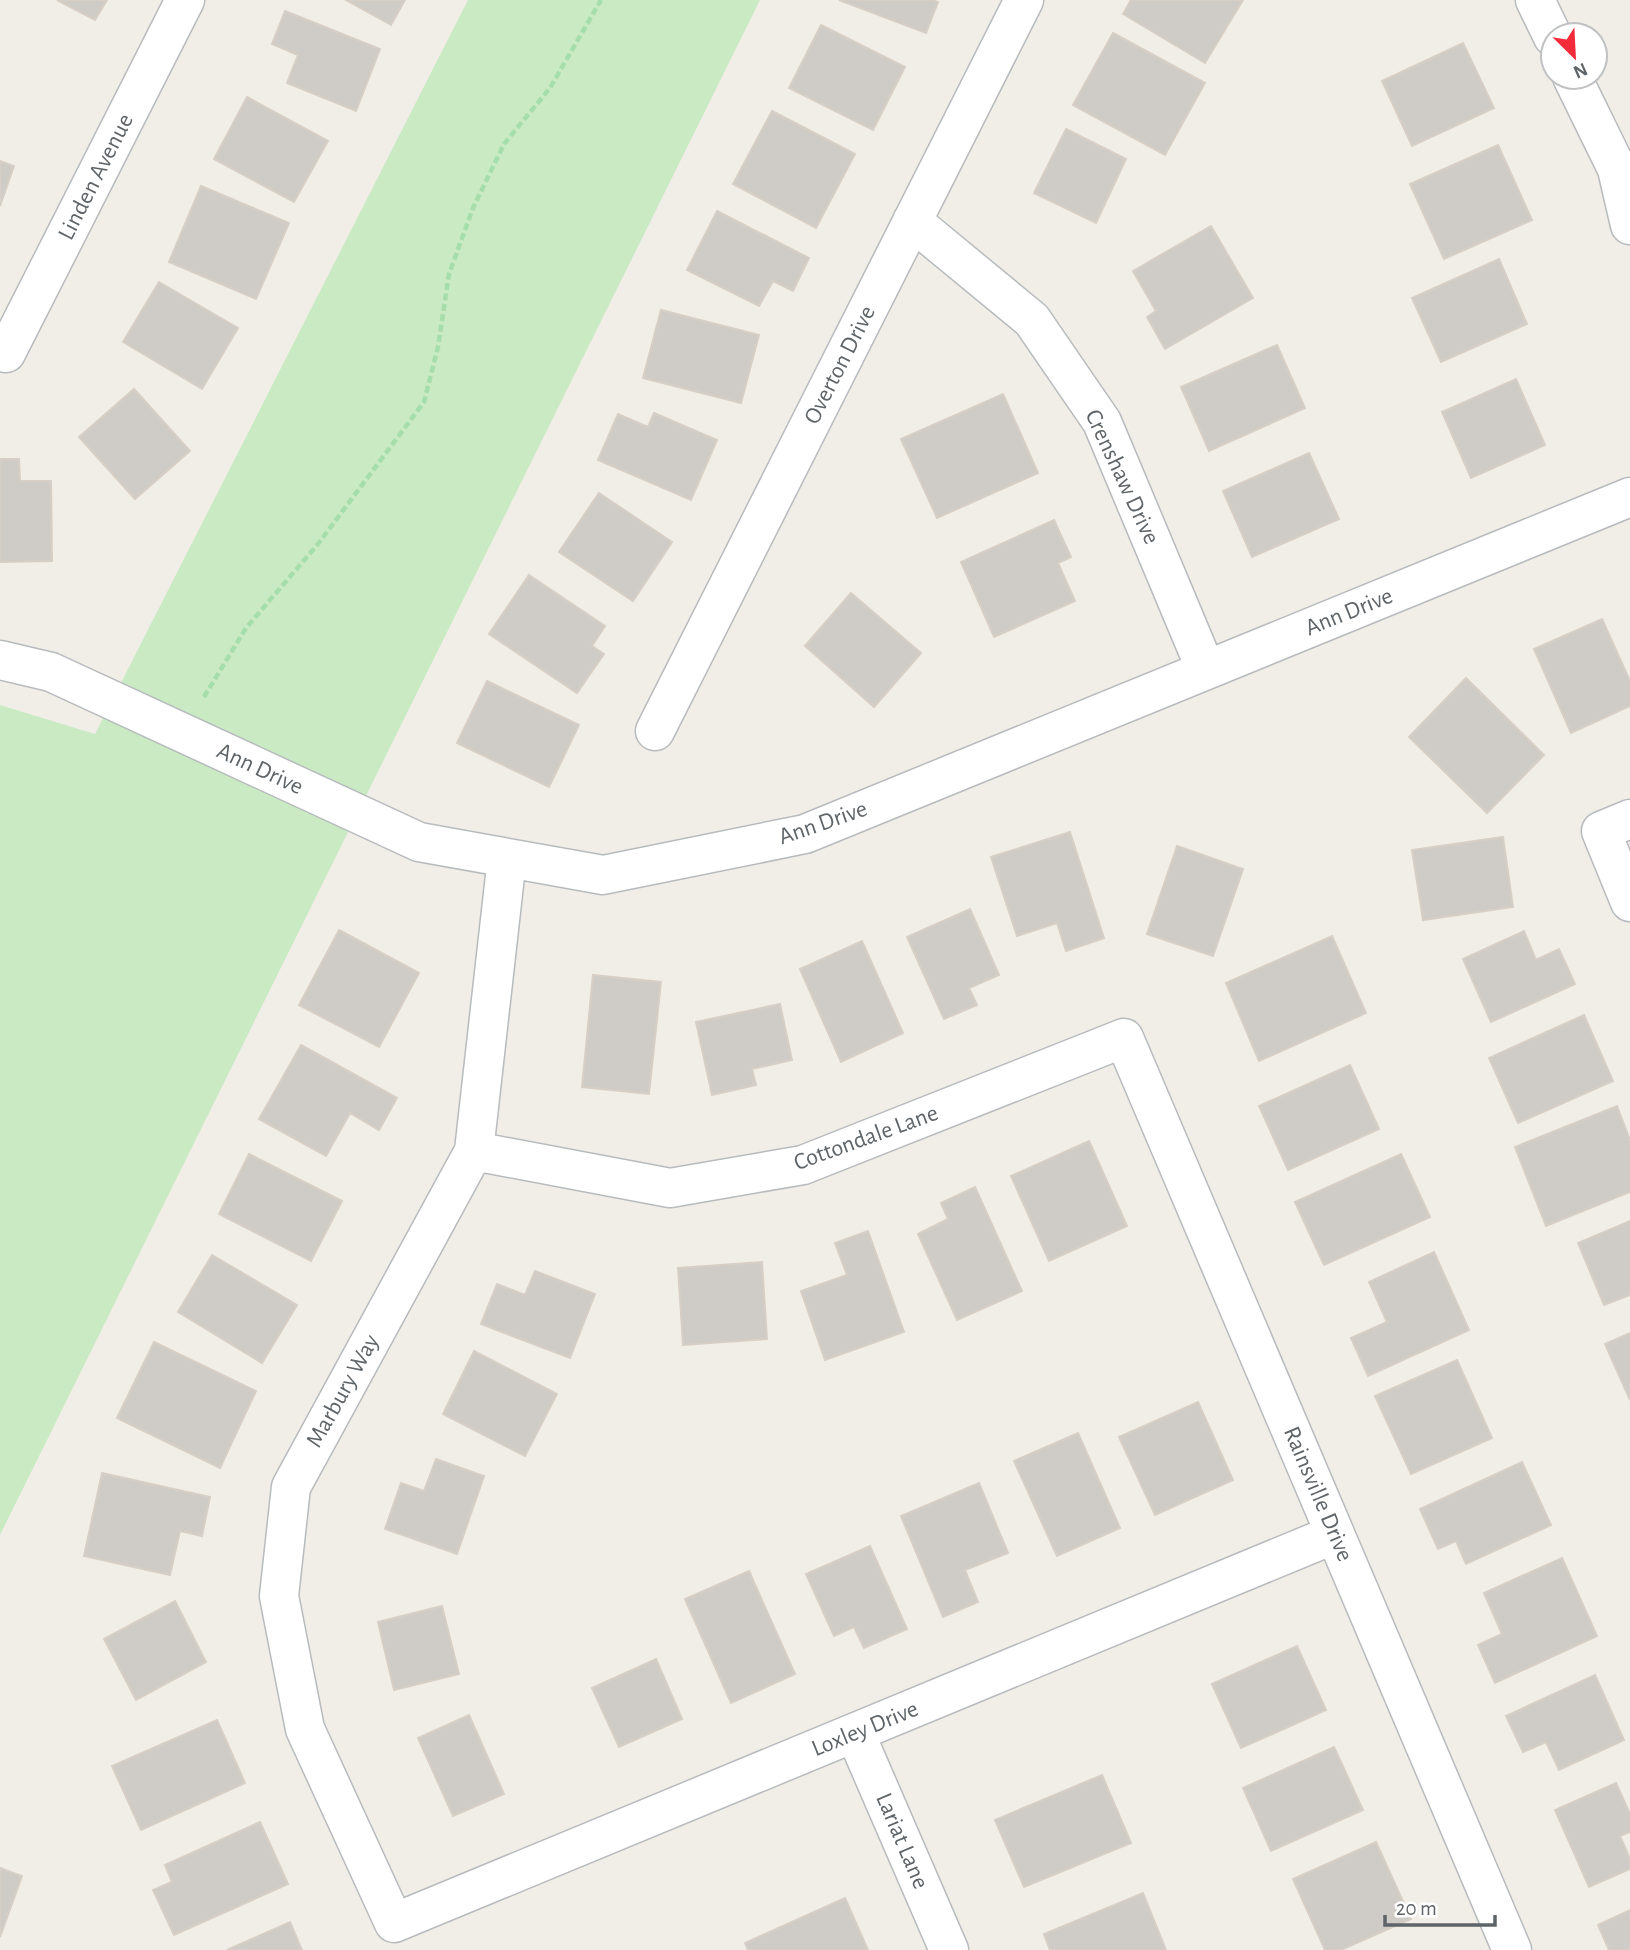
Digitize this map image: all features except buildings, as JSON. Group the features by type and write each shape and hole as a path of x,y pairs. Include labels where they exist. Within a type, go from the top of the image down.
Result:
{"street":[{"name":"Linden Avenue","path":"3,352 185,0"},
{"name":"Overton Drive","path":"655,731 1024,0"},
{"path":"1535,0 1545,21"},
{"path":"1579,91 1617,169 1630,225"},
{"name":"Crenshaw Drive","path":"912,221 1032,320 1102,422 1206,670"},
{"name":"Ann Drive","path":"0,660 51,672 419,842 603,875 805,834 1630,497"},
{"path":"1616,825 1630,902"},
{"name":"Marbury Way","path":"394,1923 305,1730 279,1595 291,1487 474,1151 507,858"},
{"name":"Cottondale Lane","path":"474,1151 670,1188 803,1165 1124,1038"},
{"name":"Rainsville Drive","path":"1124,1038 1512,1950"},
{"name":"Loxley Drive","path":"394,1923 1335,1534"},
{"name":"Lariat Lane","path":"855,1733 949,1950"}],"path":[{"path":"204,697 246,628 318,544 424,402 438,347 449,274 473,208 504,144 550,88 601,0"}],"green space":[{"path":"468,0 760,0 0,1535 0,705 95,734"}]}
